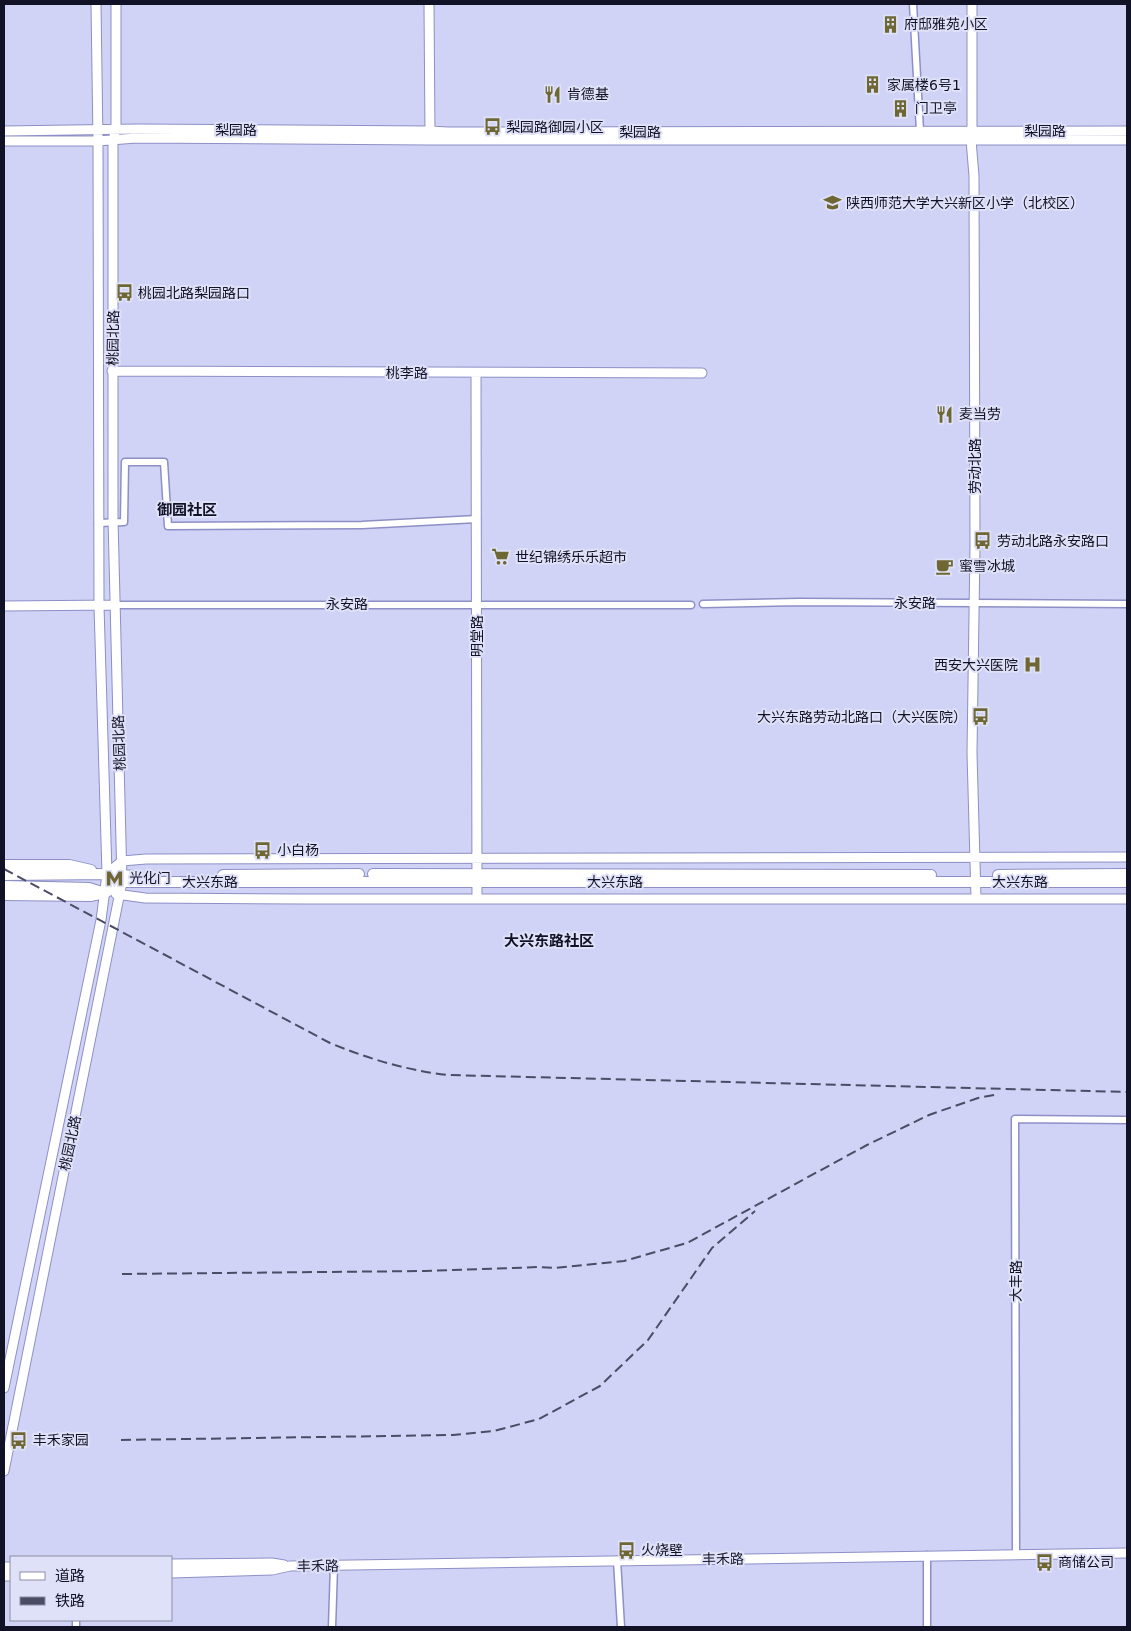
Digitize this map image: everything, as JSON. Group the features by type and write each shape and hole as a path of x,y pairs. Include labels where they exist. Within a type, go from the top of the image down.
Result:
{"main road":[{"name":"桃园北路","path":"4,1388 106,893 98,523 96,4"},
{"name":"桃园北路","path":"4,1471 122,879 113,522 113,140 116,129 116,4"},
{"path":"429,4 430,136"},
{"name":"劳动北路","path":"972,4 971,136 974,176 972,753 976,898"},
{"name":"梨园路","path":"4,131 116,129 430,136 448,132 920,131 971,136 1127,131"},
{"name":"梨园路","path":"4,141 430,136 971,136 1127,140"},
{"name":"桃李路","path":"112,372 702,373"},
{"name":"明堂路","path":"476,373 477,899"},
{"name":"永安路","path":"4,606 116,605"},
{"path":"106,874 122,861 146,859 1127,857"},
{"name":"大兴东路","path":"4,865 69,865 122,879 976,878 1127,874"},
{"name":"大兴东路","path":"4,875 106,874"},
{"name":"大兴东路","path":"976,878 1127,882"},
{"path":"4,896 90,896 106,893 122,879"},
{"path":"4,886 89,888 106,893 146,898 1127,898"},
{"name":"丰禾路","path":"172,1564 272,1563 290,1566 334,1566 1127,1553"},
{"name":"丰禾路","path":"172,1572 272,1570 290,1566"}],"street":[{"path":"913,4 920,131"},
{"path":"98,523 124,522 125,462 164,462 168,526 362,525 477,519"},
{"name":"永安路","path":"703,604 799,602 1127,604"},
{"name":"永安路","path":"116,605 691,604"},
{"name":"大丰路","path":"1016,1555 1015,1119 1127,1120"},
{"path":"927,1627 928,1555"},
{"path":"617,1560 622,1627"},
{"path":"332,1627 334,1566"}],"railway":[{"path":"4,869 330,1043 373,1059 417,1070 447,1075 1127,1092"},
{"path":"122,1274 555,1268 624,1261 687,1243 867,1145 929,1115 978,1098 999,1094"},
{"path":"121,1440 453,1435 494,1431 539,1419 600,1386 648,1340 712,1248 755,1211"}],"place":[{"name":"府邸雅苑小区","path":"890,24"},
{"name":"家属楼6号1","path":"873,85"},
{"name":"肯德基","path":"553,94"},
{"name":"门卫亭","path":"901,108"},
{"name":"梨园路御园小区","path":"492,127"},
{"name":"陕西师范大学大兴新区小学（北校区）","path":"832,203"},
{"name":"桃园北路梨园路口","path":"124,293"},
{"name":"麦当劳","path":"945,414"},
{"name":"劳动北路永安路口","path":"983,541"},
{"name":"世纪锦绣乐乐超市","path":"501,557"},
{"name":"蜜雪冰城","path":"945,566"},
{"name":"西安大兴医院","path":"1032,665"},
{"name":"大兴东路劳动北路口（大兴医院）","path":"981,717"},
{"name":"小白杨","path":"263,850"},
{"name":"光化门","path":"115,878"},
{"name":"丰禾家园","path":"19,1440"},
{"name":"火烧壁","path":"627,1550"},
{"name":"商储公司","path":"1044,1562"}],"district":[{"name":"御园社区","path":"187,510"},
{"name":"大兴东路社区","path":"549,941"}]}
